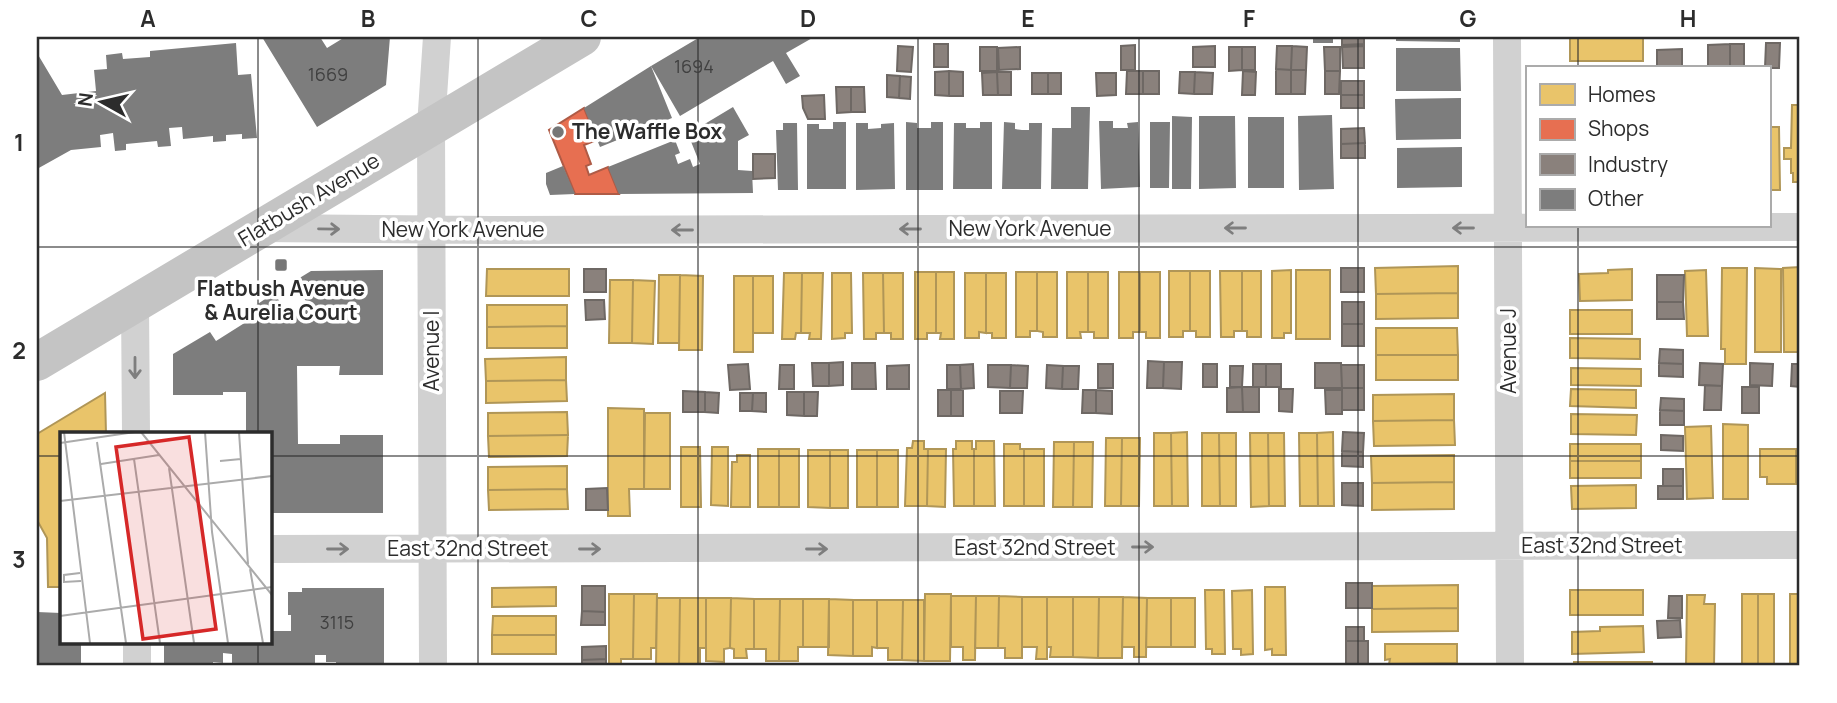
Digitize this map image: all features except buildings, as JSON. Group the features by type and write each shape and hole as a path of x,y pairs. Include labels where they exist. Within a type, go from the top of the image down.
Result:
{"main road":[{"name":"Flatbush Avenue","path":"37,362 582,37"}],"street":[{"name":"Avenue I","path":"433,666 432,126 437,37"},
{"name":"Avenue J","path":"1507,37 1510,666"},
{"name":"New York Avenue","path":"1770,227 1800,227"},
{"name":"New York Avenue","path":"260,229 1526,228"},
{"path":"135,303 136,432"},
{"name":"East 32nd Street","path":"271,549 1800,545"},
{"path":"137,644 137,666"}],"place":[{"name":"The Waffle Box","path":"558,132"},
{"name":"Flatbush Avenue & Aurelia Court","path":"281,265"}]}
